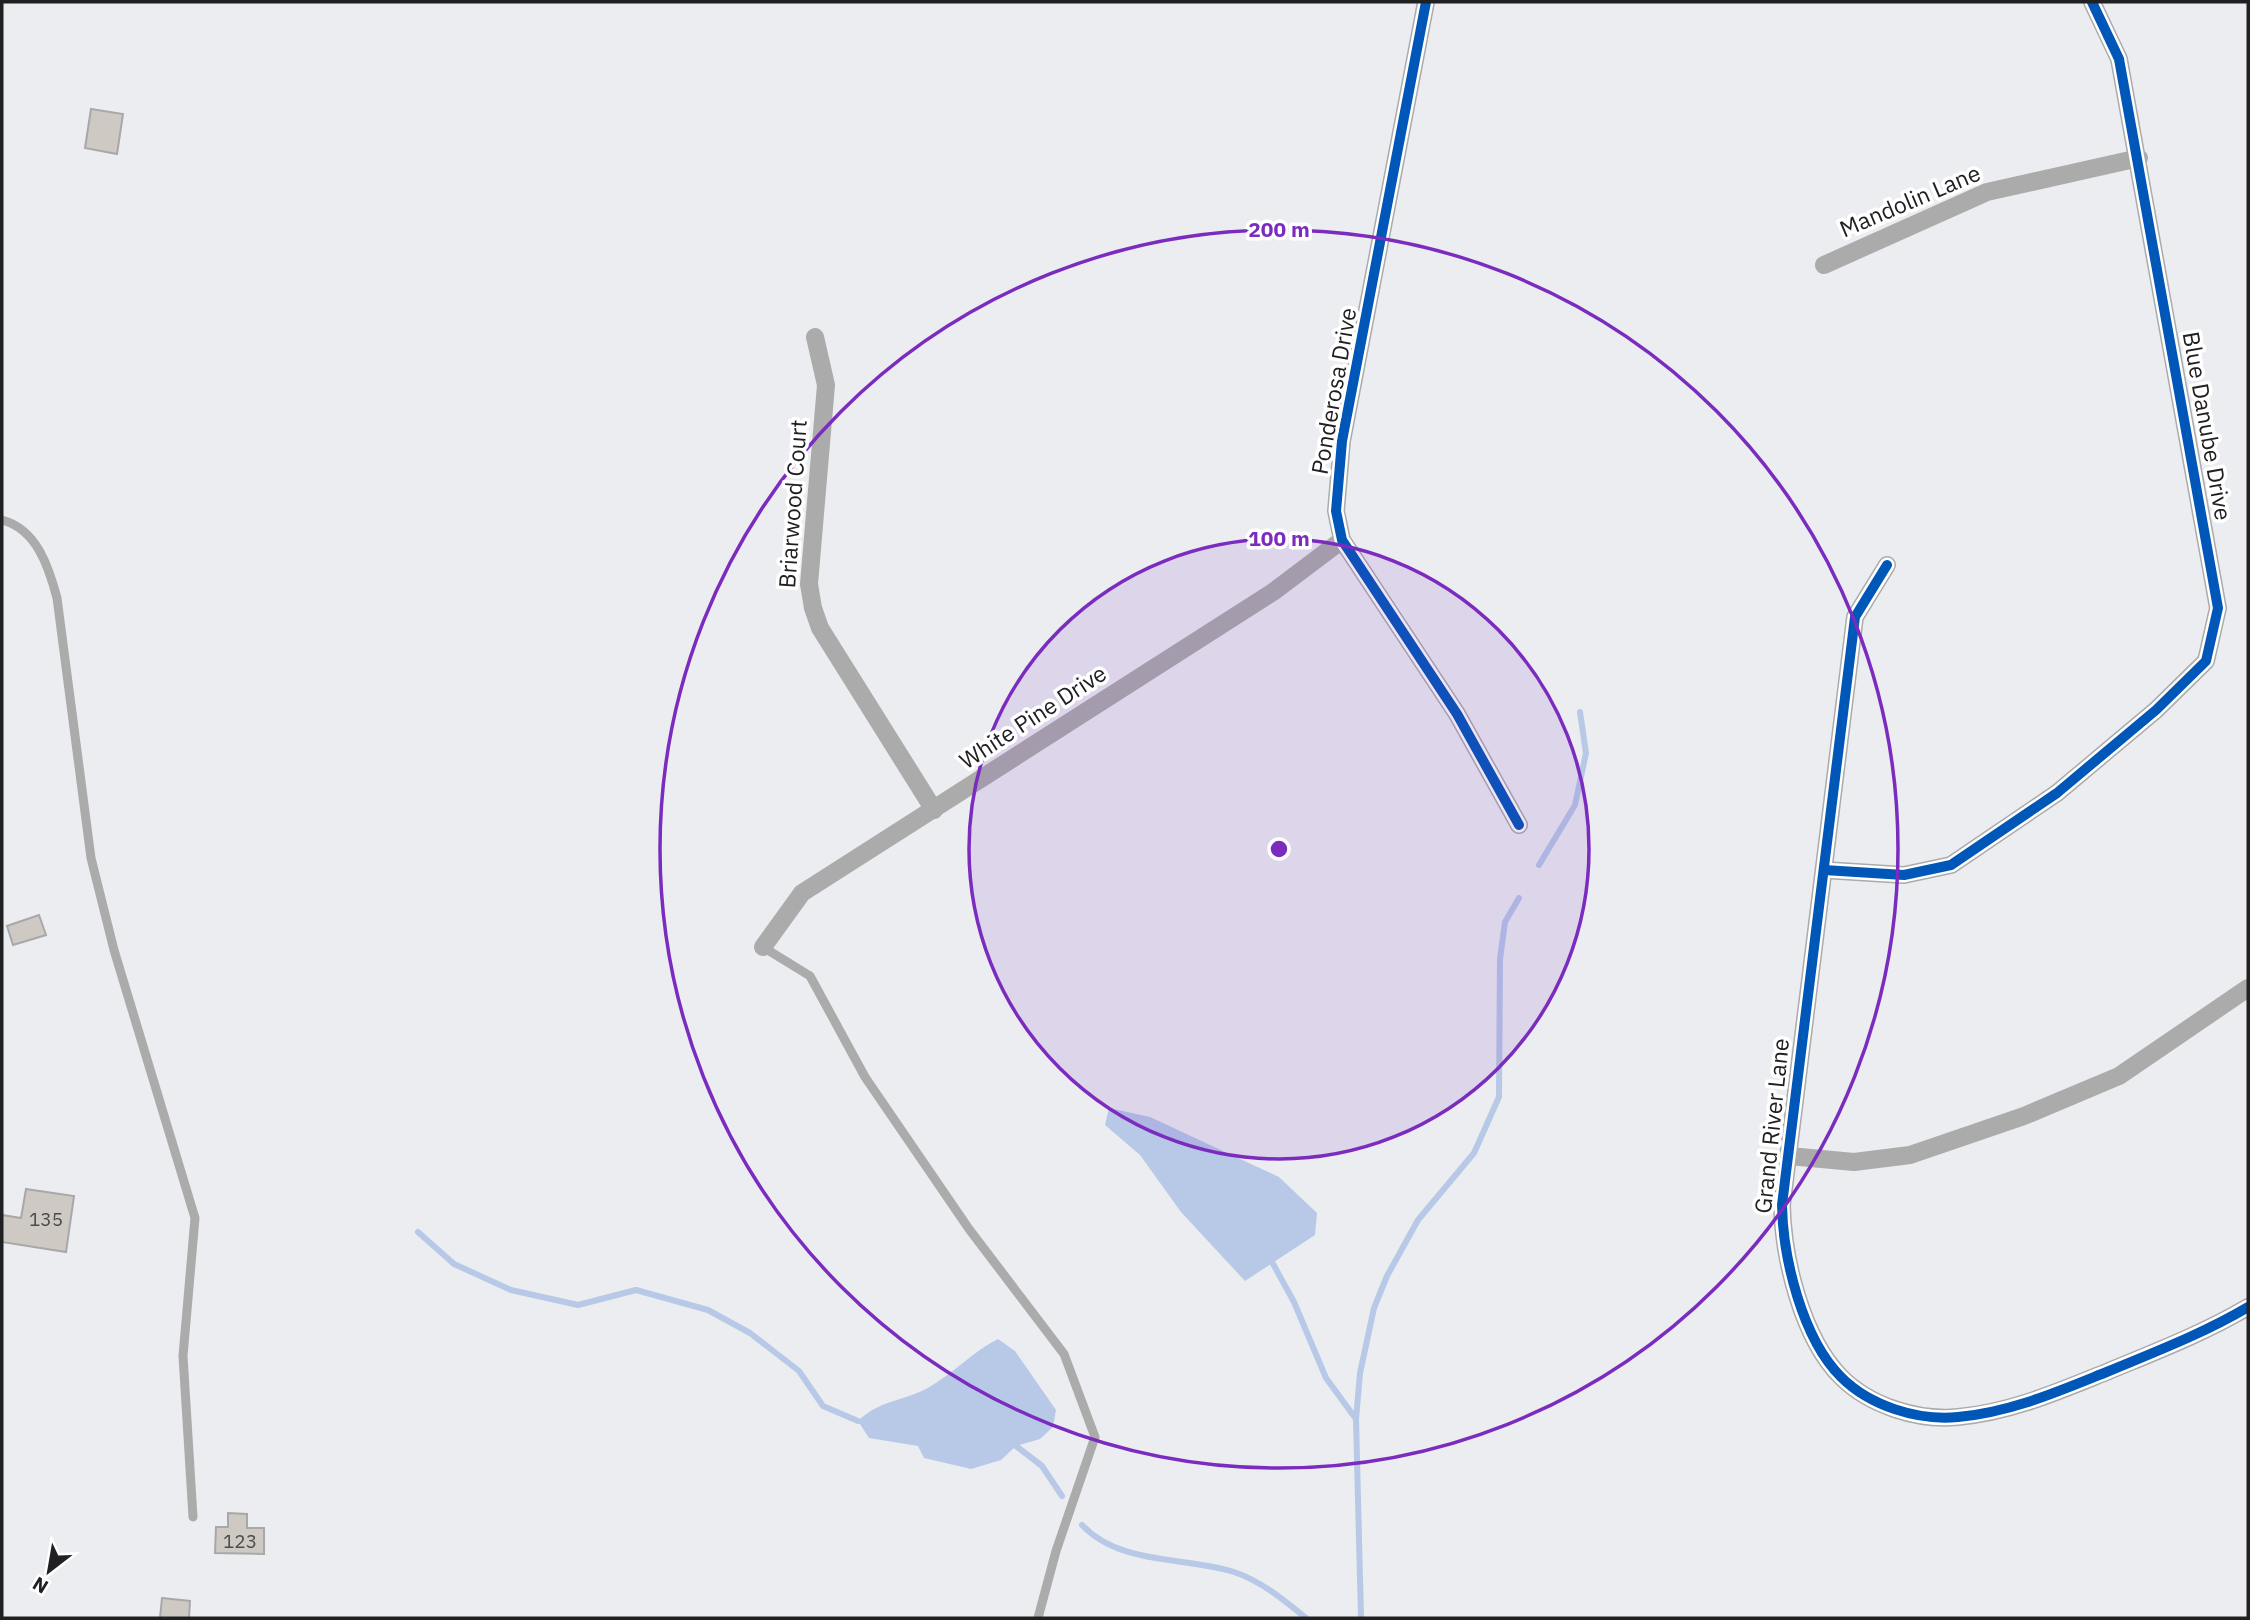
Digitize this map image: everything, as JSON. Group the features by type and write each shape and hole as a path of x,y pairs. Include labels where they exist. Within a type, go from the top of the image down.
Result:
{"street":[{"name":"Ponderosa Drive","path":"1426,2 1342,441 1336,511 1342,540 1457,715 1519,825"},
{"name":"Blue Danube Drive","path":"1824,870 1904,875 1951,865 2057,793 2156,710 2206,661 2218,608 2139,158 2119,59 2092,2"},
{"name":"Mandolin Lane","path":"1824,265 1987,192 2139,158"},
{"name":"Briarwood Court","path":"815,337 826,385 810,584 813,608 840,661 934,810"},
{"name":"White Pine Drive","path":"763,947 802,893 1273,592 1342,540"},
{"name":"Grand River Lane","path":"1887,565 1855,617 1782,1205 1782,1232 1792,1281 1815,1338 1840,1377 1872,1399 1911,1415 1956,1418 2021,1406 2208,1331 2248,1307"},
{"path":"1789,1156 1854,1162 1910,1156 2024,1116 2119,1076 2248,988"}],"lane":[{"path":"2,520 10,522 46,557 57,598 91,858 114,950 195,1218 183,1356 193,1517"},
{"path":"763,947 810,976 865,1077 969,1229 1064,1354 1095,1437 1056,1551 1038,1618"}],"water":[{"path":"1109,1108 1150,1117 1279,1177 1317,1213 1315,1235 1245,1281 1181,1212 1140,1155 1105,1125"},
{"path":"998,1339 1015,1351 1056,1410 1053,1427 1040,1439 1016,1446 1001,1460 971,1469 924,1458 918,1446 869,1438 858,1421 866,1414 882,1405 926,1389"}],"building":[{"path":"91,109 123,114 117,154 85,148"},
{"path":"39,915 46,935 13,945 7,926"},
{"path":"26,1189 74,1196 66,1252 2,1242 2,1215 21,1218"},
{"path":"228,1513 247,1514 247,1528 264,1528 264,1554 215,1553 216,1527 228,1527"},
{"path":"162,1598 190,1601 189,1618 160,1618"}],"waterway":[{"path":"1539,865 1575,805 1586,753 1580,712"},
{"path":"1361,1618 1356,1419 1360,1373 1374,1308 1387,1276 1418,1220 1474,1153 1499,1097 1500,959 1505,922 1519,898"},
{"path":"418,1232 454,1264 511,1290 578,1305 636,1290 708,1310 750,1333 799,1371 823,1406 858,1421"},
{"path":"1272,1262 1294,1302 1326,1378 1356,1419"},
{"path":"1016,1446 1042,1466 1062,1496"},
{"path":"1082,1525 1098,1538 1134,1554 1215,1567 1254,1580 1306,1618"}],"cycle path":[{"path":"1426,2 1342,441 1336,511 1342,540 1457,714 1519,825"},
{"path":"1824,870 1904,875 1951,865 2057,793 2156,710 2206,661 2218,608 2119,59 2092,2"},
{"path":"1887,565 1855,617 1782,1205 1791,1272 1797,1296 1815,1341 1841,1377 1866,1396 1911,1414 1958,1417 1997,1411 2053,1393 2180,1341 2248,1307"}]}
